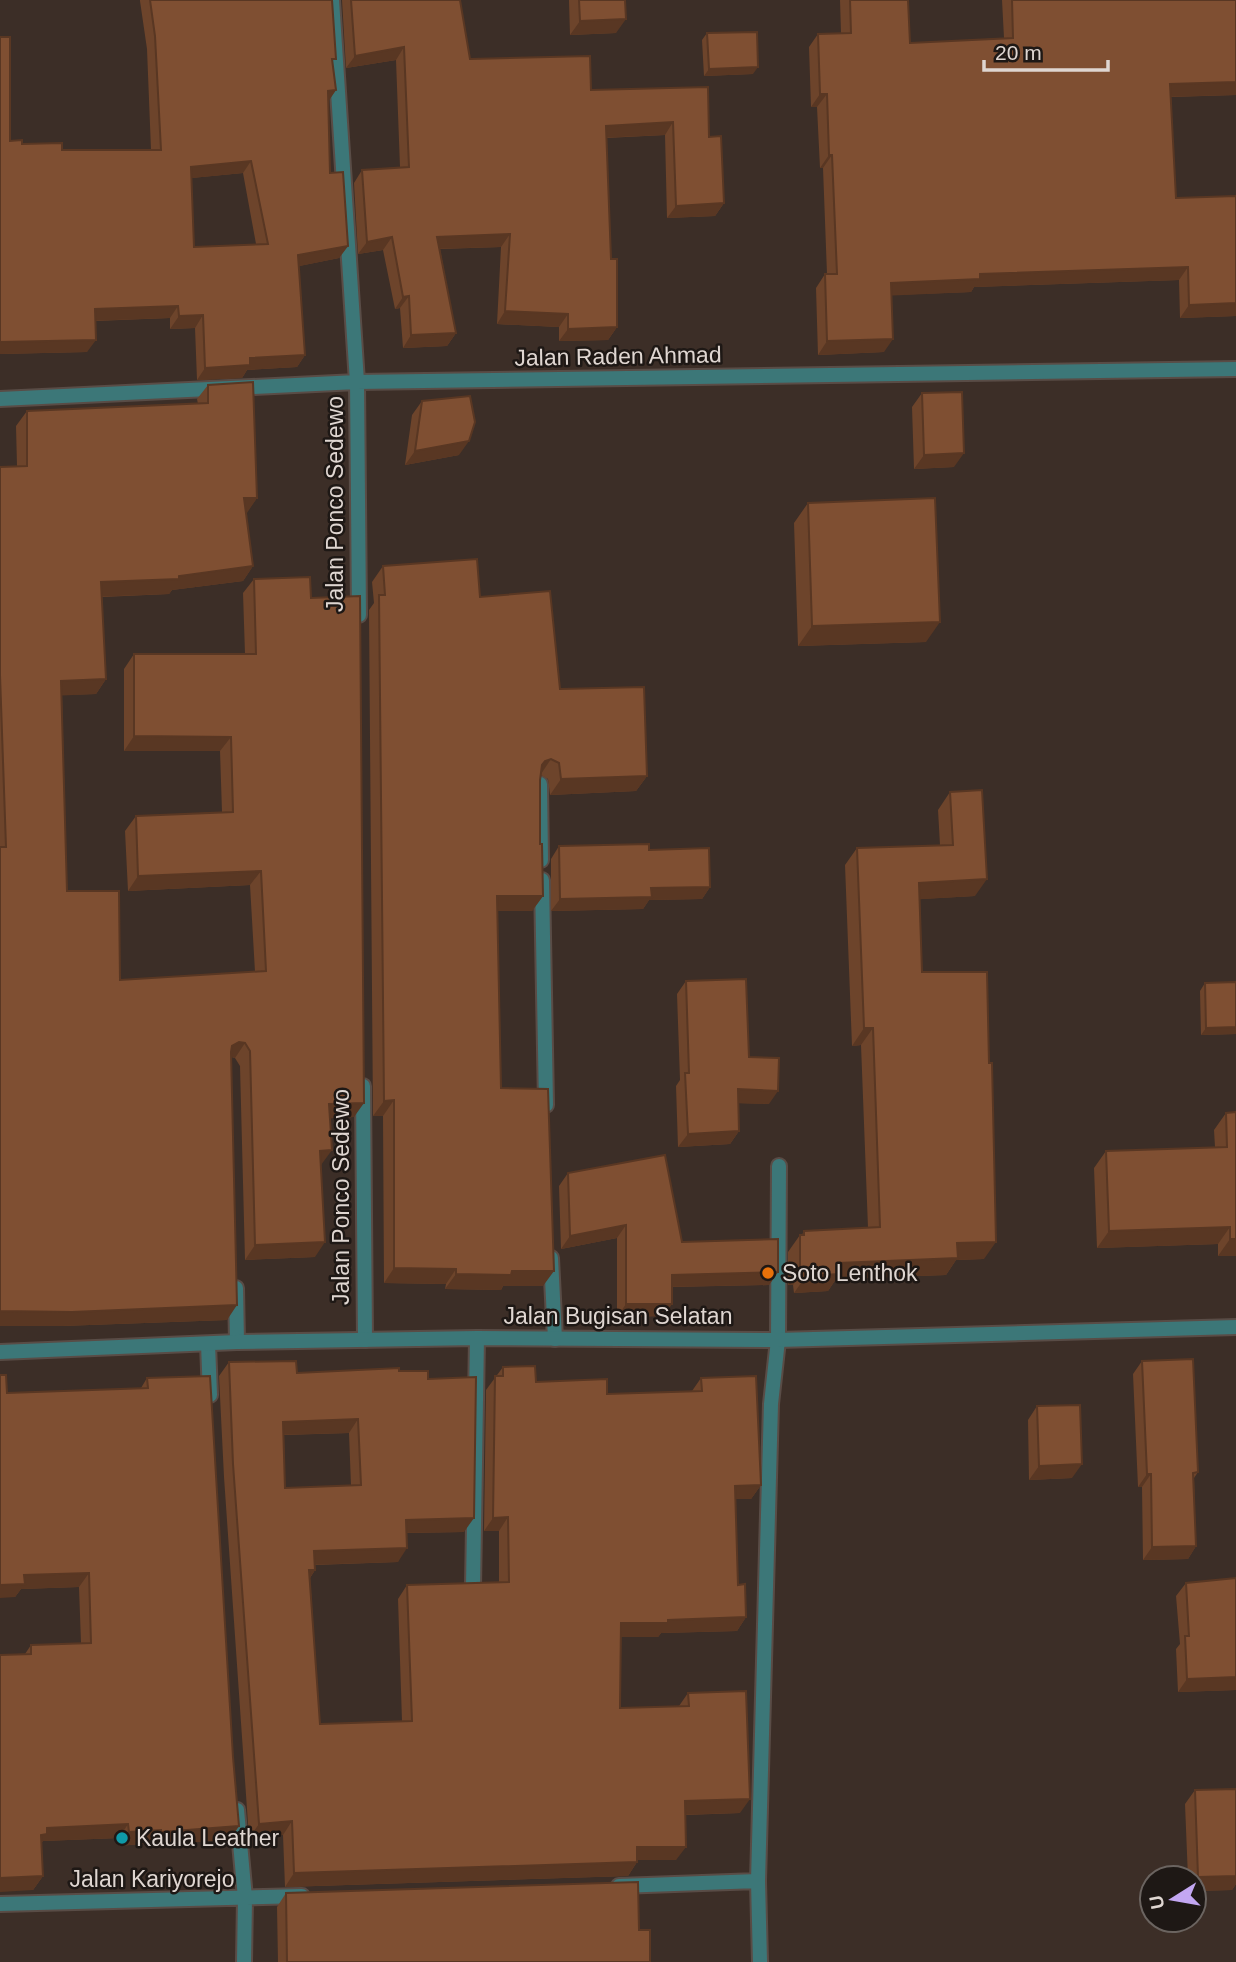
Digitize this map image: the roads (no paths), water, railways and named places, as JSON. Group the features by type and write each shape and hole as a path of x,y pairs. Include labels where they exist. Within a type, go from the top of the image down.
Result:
{"street":[{"name":"Jalan Ponco Sedewo","path":"332,0 357,382 359,631"},
{"name":"Jalan Raden Ahmad","path":"0,398 357,382 1236,369"},
{"path":"540,784 547,1123"},
{"name":"Jalan Ponco Sedewo","path":"363,1074 365,1340"},
{"path":"760,1962 758,1881 771,1404 778,1340 779,1166"},
{"path":"551,1250 555,1339"},
{"path":"235,1268 237,1342"},
{"name":"Jalan Bugisan Selatan","path":"0,1352 237,1342 477,1338 778,1340 1236,1327"},
{"path":"473,1588 477,1338"},
{"path":"208,1343 211,1406"},
{"path":"236,1796 245,1898 314,1896"},
{"path":"605,1886 758,1881"},
{"name":"Jalan Kariyorejo","path":"0,1904 245,1898 244,1962"}],"place":[{"name":"Soto Lenthok","path":"768,1273"},
{"name":"Kaula Leather","path":"122,1838"}]}
